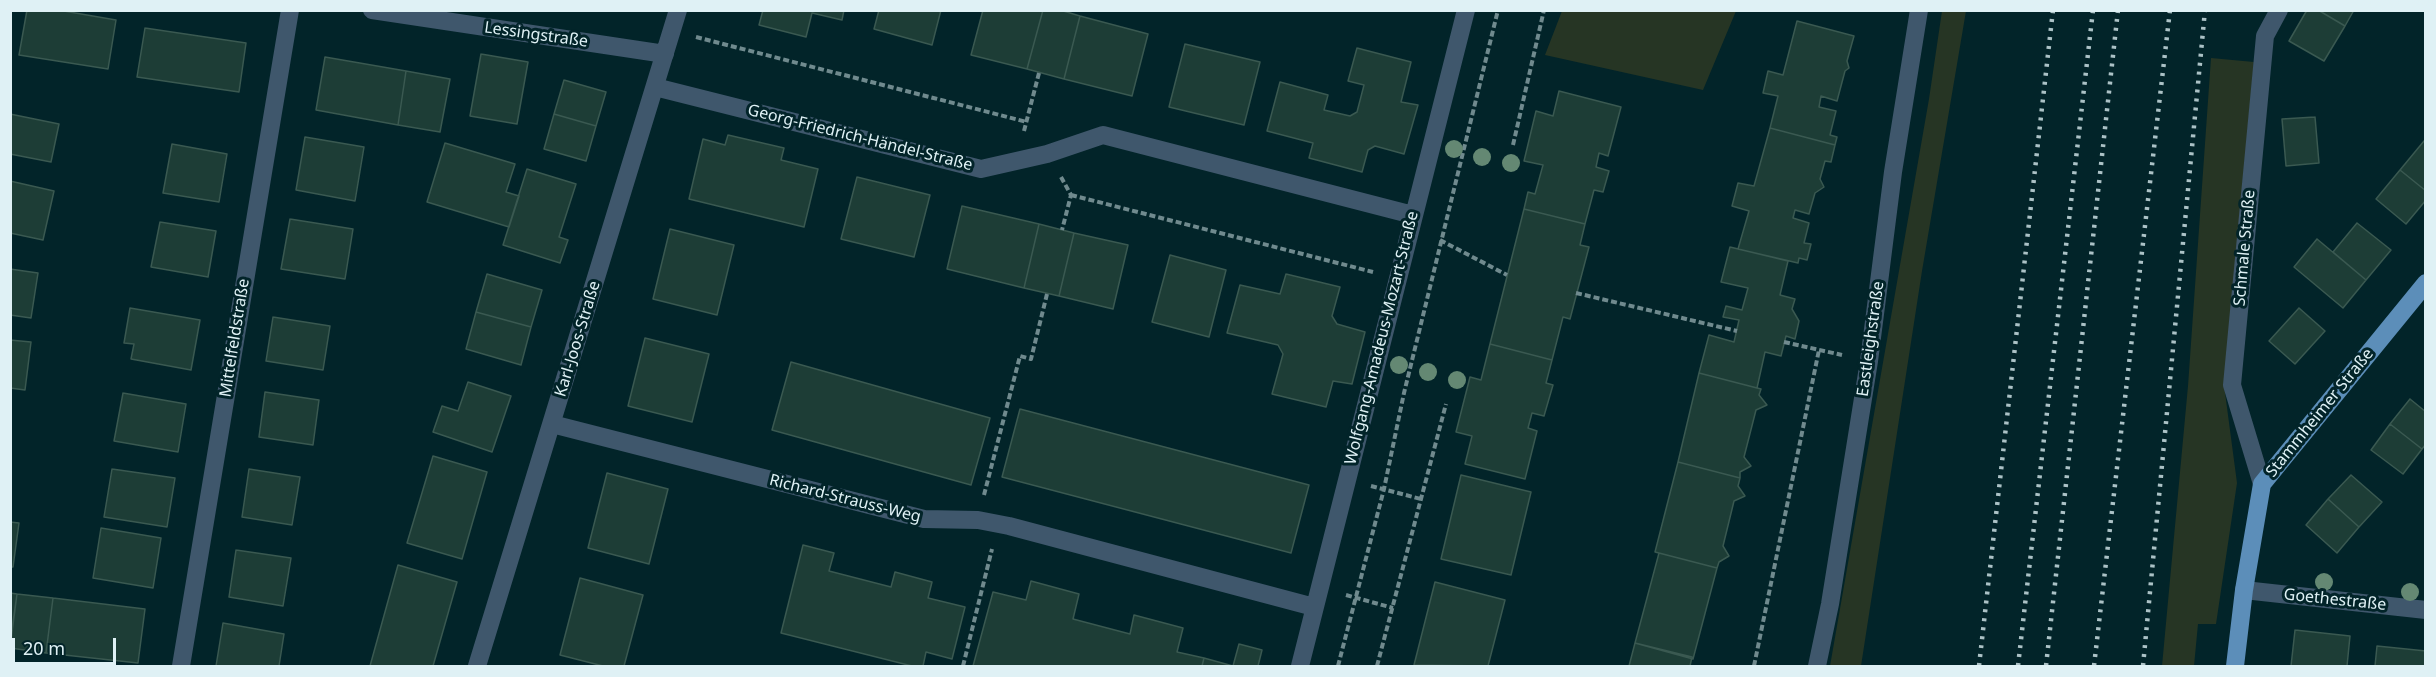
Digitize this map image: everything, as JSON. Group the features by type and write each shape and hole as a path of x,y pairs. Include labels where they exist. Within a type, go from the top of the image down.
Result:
{"main road":[{"name":"Stammheimer Straße","path":"2235,666 2244,590 2262,484 2426,283"}],"street":[{"name":"Mittelfeldstraße","path":"181,666 290,10"},
{"name":"Lessingstraße","path":"372,10 665,54"},
{"name":"Karl-Joos-Straße","path":"477,666 678,10"},
{"name":"Wolfgang-Amadeus-Mozart-Straße","path":"1300,666 1466,10"},
{"name":"Eastleighstraße","path":"1817,666 1830,604 1869,361 1893,171 1919,10"},
{"name":"Schmale Straße","path":"2262,484 2232,385 2265,36 2279,10"},
{"name":"Georg-Friedrich-Händel-Straße","path":"655,87 981,169 1047,154 1103,135 1413,216"},
{"name":"Richard-Strauss-Weg","path":"552,424 924,519 978,520 1009,526 1314,607"},
{"name":"Goethestraße","path":"2244,590 2426,610"}],"path":[{"path":"1338,666 1384,489 1440,241 1498,10"},
{"path":"1513,145 1544,10"},
{"path":"672,31 1027,122"},
{"path":"1016,161 1040,73"},
{"path":"1047,154 1071,195 1062,230"},
{"path":"1071,195 1398,278"},
{"path":"1413,216 1440,241 1507,275"},
{"path":"1576,293 1737,331"},
{"path":"963,666 992,548 978,520 1020,356 1031,359 1047,294"},
{"path":"1754,666 1819,350 1784,342"},
{"path":"1377,666 1446,404"},
{"path":"1347,479 1421,499"},
{"path":"1319,588 1393,608"}],"green space":[{"path":"1562,10 1736,11 1703,90 1545,55"},
{"path":"1942,11 1966,11 1922,271 1861,666 1830,666 1929,99"},
{"path":"2211,58 2254,62 2224,385 2237,483 2216,624 2198,624 2194,666 2162,666 2188,386"}],"building":[{"path":"27,10 58,10 116,20 108,69 19,55"},
{"path":"763,10 844,10 842,20 812,13 806,37 759,25"},
{"path":"879,10 941,10 932,45 874,29"},
{"path":"983,10 1043,10 1027,69 971,55"},
{"path":"1043,10 1060,10 1080,16 1064,79 1027,69"},
{"path":"2307,10 2318,10 2345,26 2324,61 2289,41"},
{"path":"2318,10 2354,10 2345,26"},
{"path":"1080,16 1148,34 1132,96 1064,79"},
{"path":"1797,21 1854,36 1847,61 1849,68 1845,71 1837,101 1821,96 1819,107 1836,111 1830,135 1837,137 1835,145 1770,128 1778,96 1763,93 1768,71 1783,75"},
{"path":"145,28 246,43 239,92 137,77"},
{"path":"1185,44 1260,62 1244,125 1169,107"},
{"path":"1357,48 1411,62 1401,102 1418,105 1404,154 1375,146 1368,150 1362,172 1309,158 1313,143 1267,131 1280,82 1328,95 1324,110 1350,116 1357,112 1364,85 1348,81"},
{"path":"481,54 528,62 517,124 470,116"},
{"path":"325,57 406,71 398,125 316,110"},
{"path":"406,71 450,79 440,132 398,125"},
{"path":"564,80 606,92 596,126 554,114"},
{"path":"1559,91 1621,107 1608,156 1599,153 1596,167 1609,171 1603,192 1594,190 1585,224 1524,209 1528,192 1535,194 1543,165 1524,161 1536,111 1553,116"},
{"path":"10,114 59,124 51,162 10,154"},
{"path":"554,114 596,126 586,161 544,149"},
{"path":"2315,117 2319,163 2286,166 2282,119"},
{"path":"1770,128 1835,145 1831,162 1825,161 1820,179 1824,187 1815,193 1809,214 1795,210 1793,218 1809,223 1804,243 1811,244 1807,260 1799,258 1798,263 1738,249 1749,211 1732,206 1738,183 1754,186"},
{"path":"728,135 784,148 781,160 818,169 804,227 689,199 703,139 725,145"},
{"path":"305,137 364,147 355,201 296,190"},
{"path":"2424,141 2426,143 2426,191 2400,170"},
{"path":"445,143 515,164 506,192 519,196 509,227 427,202"},
{"path":"172,144 227,154 219,202 163,193"},
{"path":"527,169 576,184 559,237 568,240 560,263 503,245"},
{"path":"2400,170 2426,191 2426,200 2406,224 2376,199"},
{"path":"857,177 930,195 914,257 841,239"},
{"path":"10,181 54,191 43,240 10,233"},
{"path":"962,206 1039,224 1024,288 947,269"},
{"path":"1524,209 1585,224 1580,245 1589,247 1570,319 1563,317 1552,360 1490,344"},
{"path":"290,219 353,229 345,279 281,269"},
{"path":"160,222 216,231 208,277 151,267"},
{"path":"2357,223 2391,250 2366,280 2333,252"},
{"path":"1039,224 1074,233 1059,296 1024,288"},
{"path":"670,229 734,245 717,315 653,299"},
{"path":"1074,233 1128,245 1113,309 1059,296"},
{"path":"2317,239 2366,280 2343,308 2294,267"},
{"path":"1730,247 1788,261 1780,295 1795,299 1792,309 1799,321 1795,339 1786,336 1781,356 1765,352 1757,388 1699,373 1709,335 1734,342 1739,320 1723,317 1726,306 1742,310 1748,288 1721,282"},
{"path":"1170,255 1226,270 1209,337 1152,322"},
{"path":"10,269 38,273 31,318 10,315"},
{"path":"487,274 542,290 531,327 476,312"},
{"path":"1286,274 1340,287 1332,316 1337,324 1365,332 1352,384 1333,381 1326,407 1272,394 1283,354 1278,345 1227,333 1240,285 1280,294"},
{"path":"130,308 200,320 191,370 131,359 134,344 124,343"},
{"path":"2299,308 2325,331 2295,364 2269,341"},
{"path":"476,312 531,327 521,365 466,349"},
{"path":"273,317 330,326 323,370 266,361"},
{"path":"645,338 709,354 692,422 628,406"},
{"path":"10,340 31,342 25,390 10,388"},
{"path":"1490,344 1552,360 1546,383 1553,385 1544,416 1532,413 1528,428 1537,431 1525,479 1465,464 1472,436 1456,432 1470,377 1481,380"},
{"path":"791,362 990,418 971,485 772,430"},
{"path":"1699,373 1761,389 1759,395 1767,405 1756,410 1744,457 1751,466 1740,472 1740,478 1678,462"},
{"path":"468,382 511,396 492,452 433,432 442,406 458,411"},
{"path":"265,392 319,400 313,445 259,437"},
{"path":"123,393 186,404 178,452 114,441"},
{"path":"2410,399 2426,412 2426,444 2422,449 2390,424"},
{"path":"1020,409 1309,485 1291,553 1002,477"},
{"path":"2390,424 2422,449 2403,474 2371,450"},
{"path":"433,456 487,472 462,559 407,543"},
{"path":"1678,462 1740,478 1738,486 1745,496 1734,501 1723,546 1729,556 1719,562 1717,568 1655,552"},
{"path":"112,469 175,478 167,527 104,517"},
{"path":"249,469 300,477 292,525 242,517"},
{"path":"607,473 668,489 649,564 588,548"},
{"path":"1461,475 1531,492 1511,575 1441,559"},
{"path":"2351,475 2382,502 2359,527 2328,499"},
{"path":"2328,499 2359,527 2337,553 2306,525"},
{"path":"10,522 19,523 13,567 10,567"},
{"path":"101,528 161,538 153,588 93,578"},
{"path":"803,545 834,553 829,571 891,587 895,572 932,582 928,598 965,607 952,659 926,652 923,666 912,666 781,633"},
{"path":"236,550 291,558 283,606 229,597"},
{"path":"1659,553 1717,568 1693,659 1635,643"},
{"path":"398,565 457,582 433,666 370,666"},
{"path":"580,578 643,595 624,666 603,666 560,655"},
{"path":"1031,581 1079,594 1073,619 1130,634 1134,615 1183,628 1177,652 1204,658 1202,666 973,666 993,592 1026,600"},
{"path":"1435,582 1505,600 1488,666 1414,665"},
{"path":"10,593 17,594 10,643"},
{"path":"17,594 53,598 46,653 10,648"},
{"path":"53,598 145,609 138,663 46,653"},
{"path":"223,623 284,634 279,666 216,666"},
{"path":"2295,630 2350,636 2347,666 2291,666"},
{"path":"1635,643 1692,657 1690,666 1629,666"},
{"path":"1239,644 1262,650 1258,666 1233,666"},
{"path":"2377,646 2426,651 2426,666 2375,666"},
{"path":"1204,658 1233,666 1202,666"}],"railway":[{"path":"1979,666 2053,10"},
{"path":"2018,666 2093,10"},
{"path":"2046,666 2118,10"},
{"path":"2094,666 2170,10"},
{"path":"2143,666 2205,10"}]}
